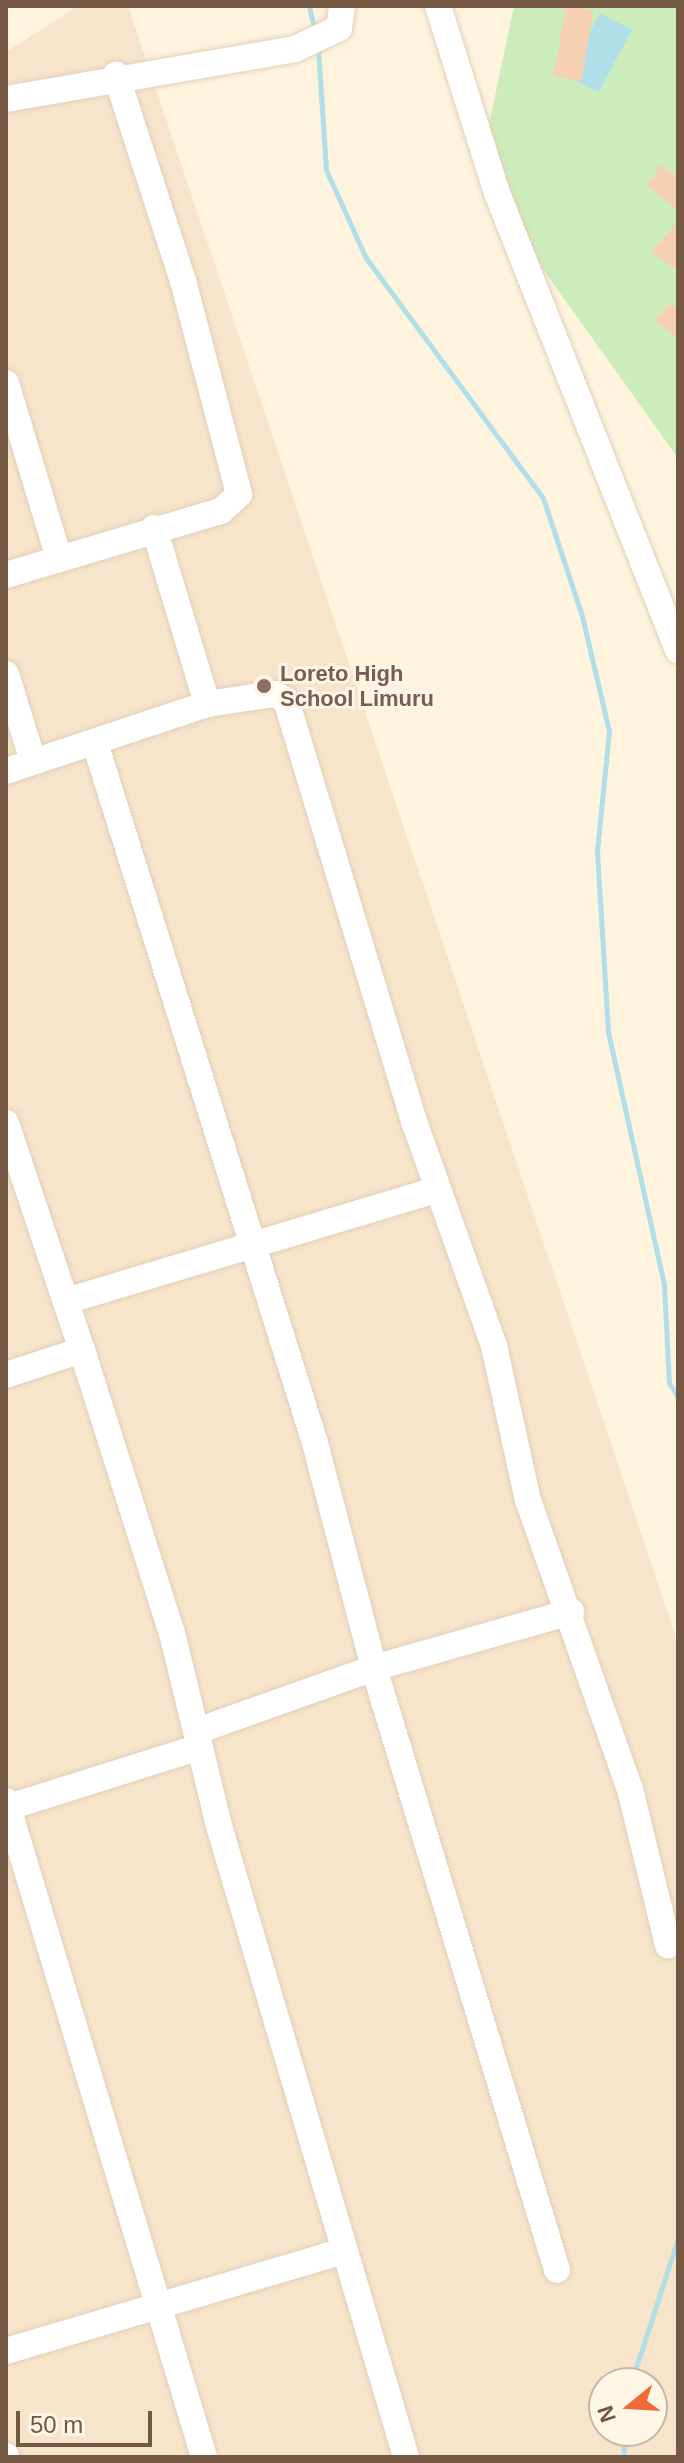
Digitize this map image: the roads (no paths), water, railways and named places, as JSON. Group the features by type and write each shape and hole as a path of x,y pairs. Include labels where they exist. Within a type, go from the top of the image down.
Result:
{"street":[{"path":"6,99 116,75 295,49 339,28 342,6"},
{"path":"438,6 497,193 678,651"},
{"path":"6,575 58,555 235,505 240,477 116,75"},
{"path":"6,383 58,555"},
{"path":"154,528 207,704"},
{"path":"6,674 33,761"},
{"path":"6,771 207,704 274,694 294,716 437,1190 494,1346 528,1500 571,1612 630,1789 668,1945"},
{"path":"95,743 252,1240 374,1668 557,2270"},
{"path":"6,1123 82,1350 200,1739 343,2251 406,2457"},
{"path":"66,1301 252,1240 437,1190"},
{"path":"6,1375 82,1350"},
{"path":"204,2457 161,2304 7,1805 200,1739 374,1668 571,1612"},
{"path":"6,2351 343,2251"}],"water":[{"path":"600,13 632,30 598,93 567,76"}],"waterway":[{"path":"309,6 315,31"},
{"path":"318,49 326,170 366,258 543,498 582,616 609,731 597,852 608,1032 664,1285 669,1383 678,1397"},
{"path":"636,2367 678,2238"},
{"path":"623,2457 624,2447"}],"place":[{"name":"Loreto High School Limuru","path":"264,686"}]}
